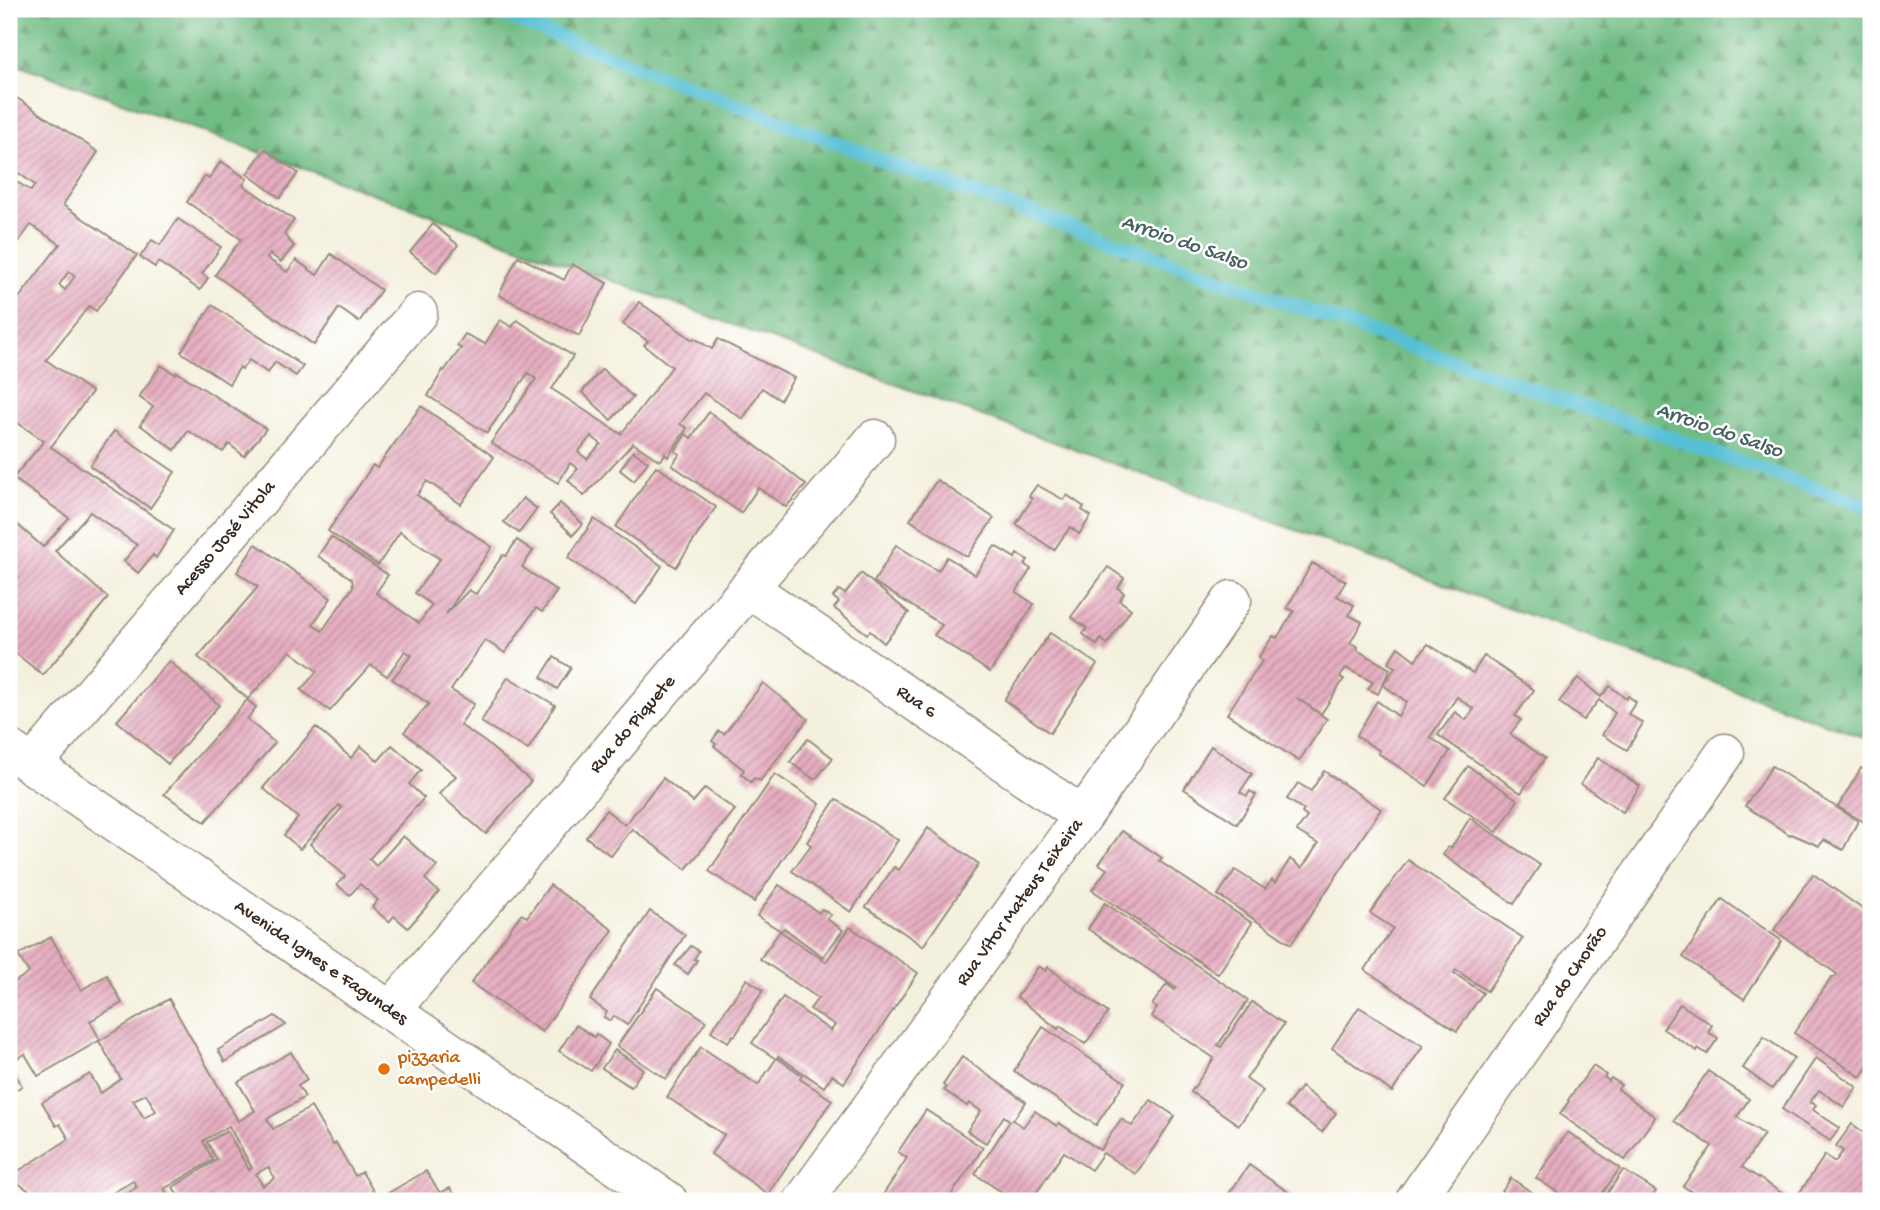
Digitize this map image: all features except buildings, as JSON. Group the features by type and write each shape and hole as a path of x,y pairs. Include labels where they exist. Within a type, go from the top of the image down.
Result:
{"street":[{"name":"Acesso José Vitola","path":"20,757 418,313"},
{"name":"Rua do Piquete","path":"391,1010 875,439"},
{"name":"Rua 6","path":"750,589 1083,816"},
{"name":"Rua Vítor Mateus Teixeira","path":"803,1201 1083,816 1232,600"},
{"name":"Rua do Chorão","path":"1415,1201 1725,753"},
{"name":"Avenida Ignes e Fagundes","path":"20,757 668,1201"}],"green space":[{"path":"9,9 1871,9 1871,740 9,61"}],"waterway":[{"name":"Arroio do Salso","path":"487,9 892,164 1871,508"}],"place":[{"name":"pizzaria campedelli","path":"384,1069"}]}
